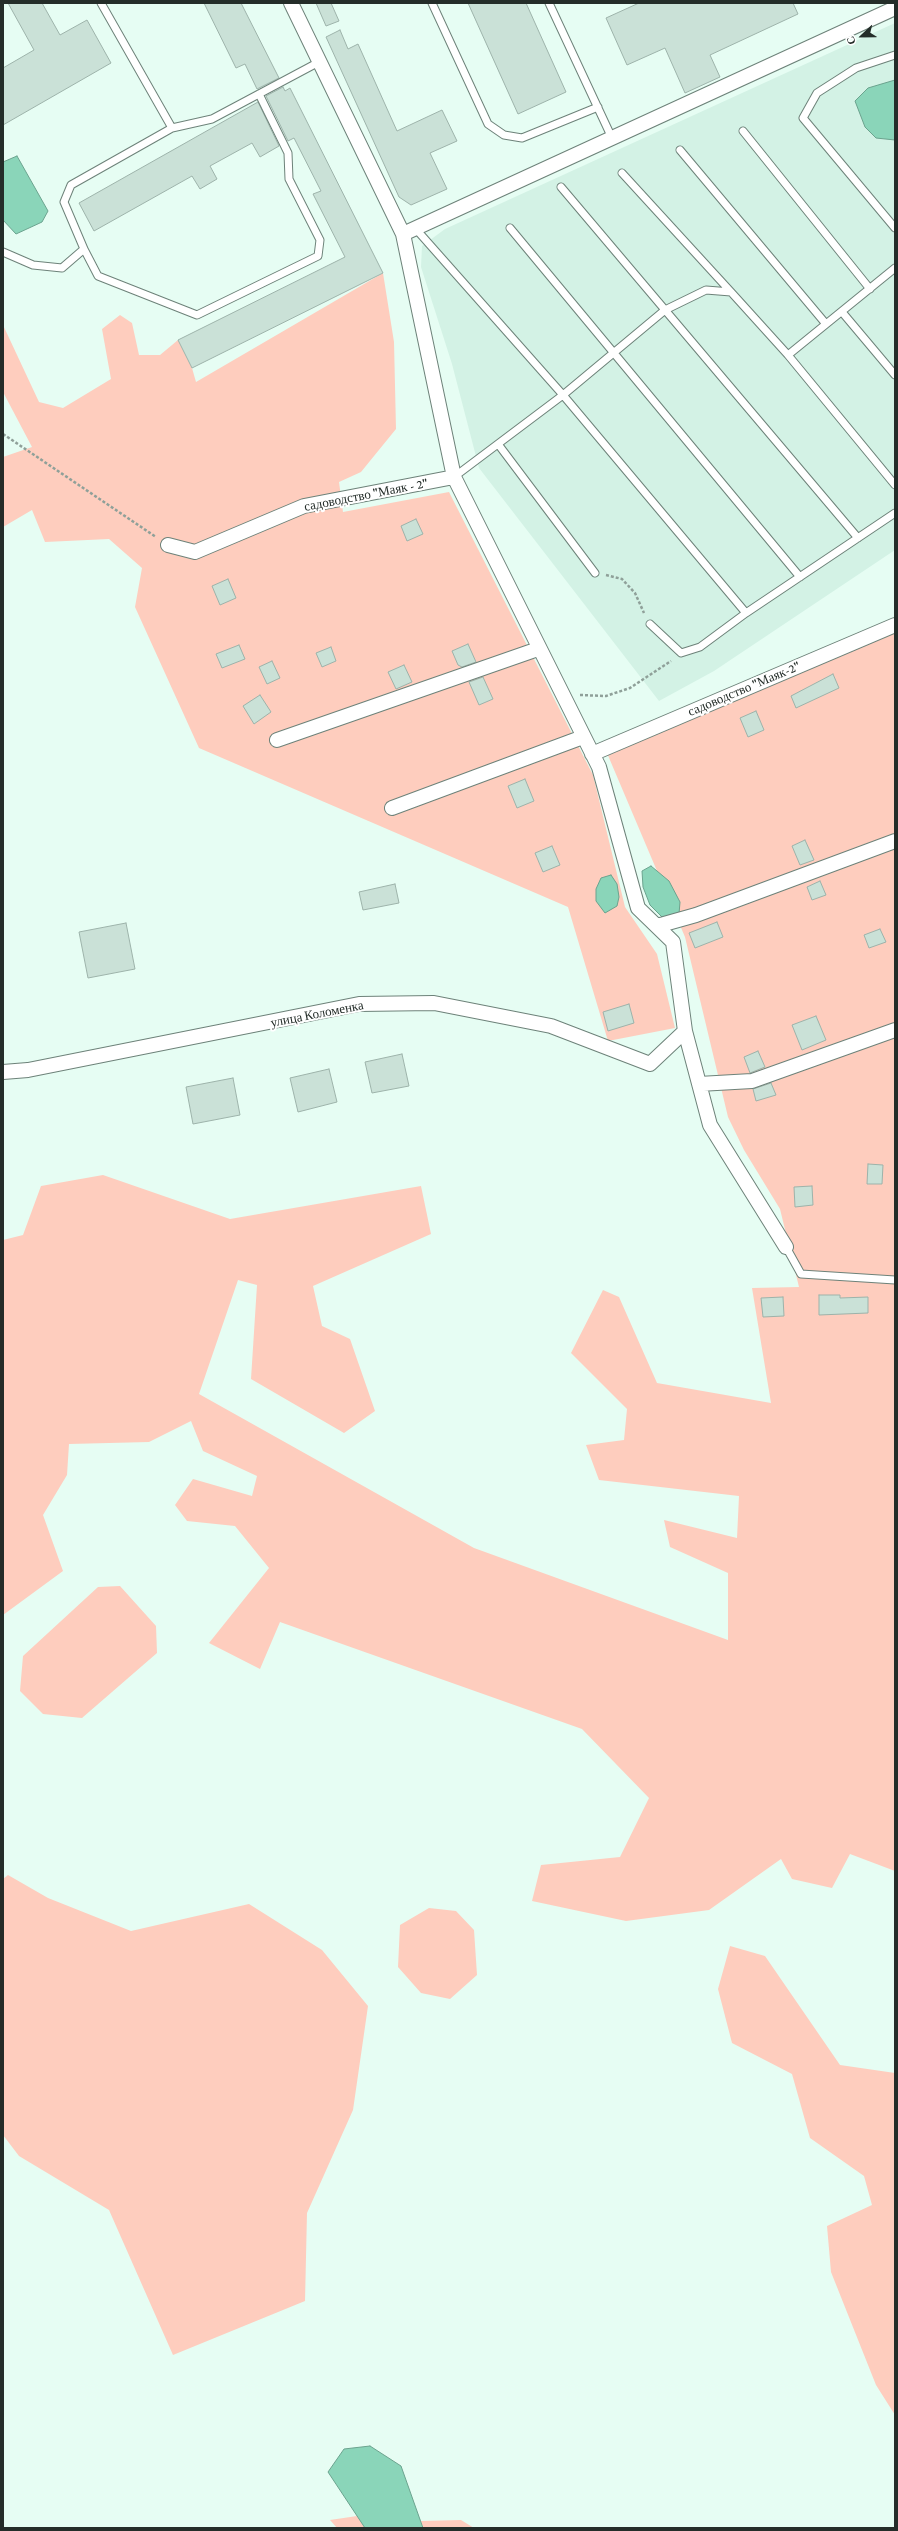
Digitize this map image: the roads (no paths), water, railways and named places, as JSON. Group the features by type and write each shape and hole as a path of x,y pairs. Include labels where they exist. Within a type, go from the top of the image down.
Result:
{"street":[{"path":"291,3 319,62 409,231 454,477 538,649 599,768 638,908 673,942 685,1031 710,1125 786,1247"},
{"path":"409,231 895,8"},
{"name":"садоводство \"Маяк - 2\"","path":"168,545 195,552 304,506 454,477"},
{"name":"садоводство \"Маяк-2\"","path":"592,754 895,625"},
{"path":"277,740 538,649"},
{"path":"392,808 583,737"},
{"path":"657,926 696,915 895,842"},
{"name":"улица Коломенка","path":"3,1072 28,1070 359,1004 434,1003 551,1026 650,1064 685,1031"},
{"path":"699,1084 752,1081 895,1030"}],"lane":[{"path":"101,3 172,128"},
{"path":"432,3 488,124 504,135 522,138 598,107"},
{"path":"549,3 612,138"},
{"path":"895,55 856,68 817,93 804,118 895,228"},
{"path":"259,94 288,153 289,179 320,240 318,256 197,315 98,276 84,249 64,202 71,185 172,128 212,119 319,62"},
{"path":"743,131 870,289"},
{"path":"680,150 826,324"},
{"path":"622,173 788,355 895,485"},
{"path":"561,187 858,538"},
{"path":"510,228 800,577"},
{"path":"409,231 563,395 746,613"},
{"path":"3,252 33,266 62,268 84,249"},
{"path":"788,355 894,271"},
{"path":"454,477 563,395 665,310 706,290 731,292"},
{"path":"842,312 895,375"},
{"path":"498,444 595,573"},
{"path":"650,624 680,653 700,647 746,613 895,513"},
{"path":"786,1247 801,1274 895,1280"}]}
